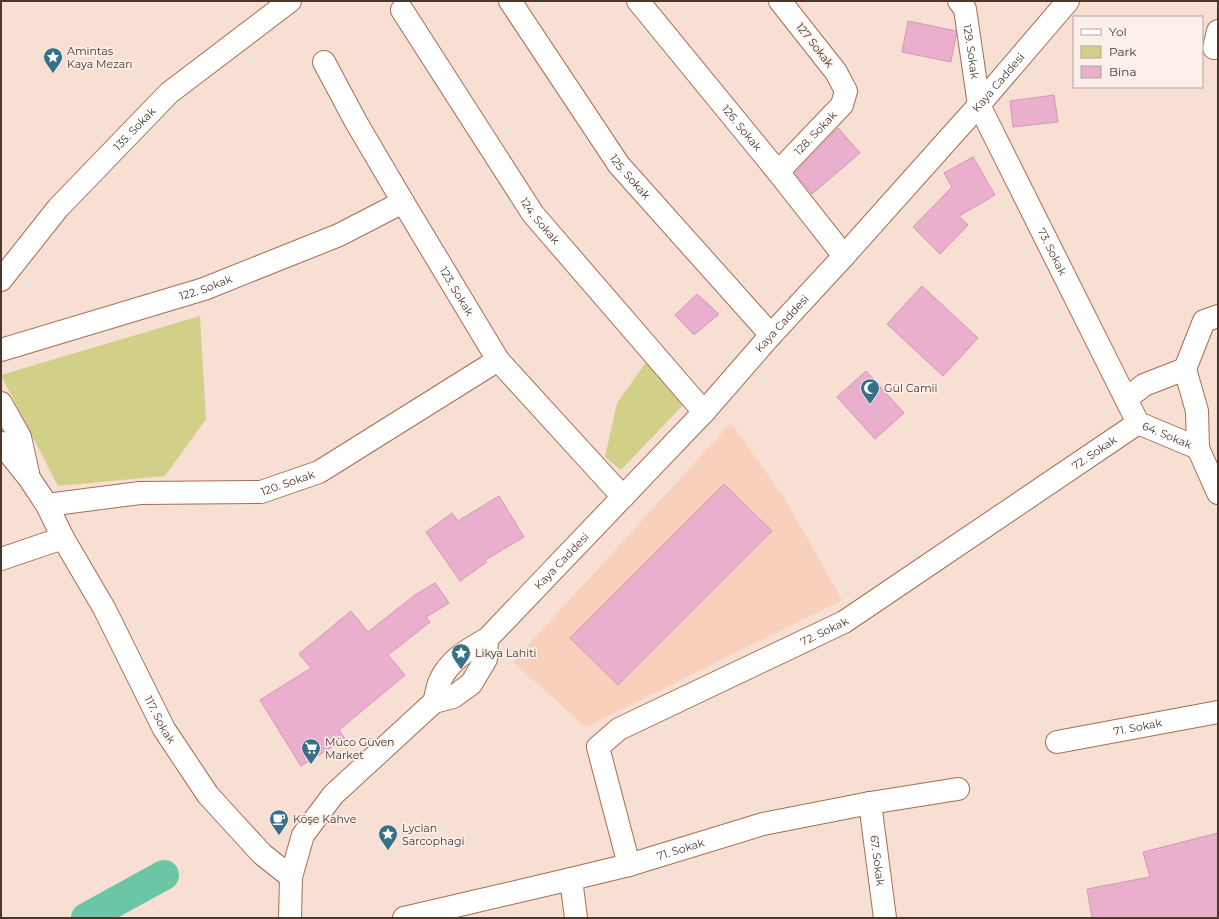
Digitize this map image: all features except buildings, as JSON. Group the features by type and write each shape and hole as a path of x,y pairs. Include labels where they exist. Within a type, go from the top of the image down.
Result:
{"street":[{"name":"135. Sokak","path":"1,280 58,208 169,93 290,1"},
{"name":"125. Sokak","path":"510,1 619,165 771,336"},
{"name":"126. Sokak","path":"638,1 778,172 844,256"},
{"name":"127 Sokak","path":"780,1 836,72 846,91"},
{"name":"129. Sokak","path":"960,1 965,9 979,105"},
{"name":"Kaya Caddesi","path":"290,918 291,877 303,835 333,795 434,702 453,698 471,684 486,659 487,639 704,412 979,105 1068,1"},
{"name":"124. Sokak","path":"402,10 533,214 704,412"},
{"name":"123. Sokak","path":"324,62 356,122 498,360 623,497"},
{"name":"128. Sokak","path":"778,172 842,105 846,91"},
{"name":"73. Sokak","path":"979,105 1126,399"},
{"name":"122. Sokak","path":"1,350 204,289 339,235 403,202"},
{"path":"1198,448 1197,411 1185,369 1204,321 1218,316"},
{"name":"120. Sokak","path":"46,505 140,493 261,492 319,472 498,360"},
{"path":"1126,399 1144,386 1185,369"},
{"name":"64. Sokak","path":"1126,399 1138,423 1198,448 1218,493"},
{"path":"1,403 20,437 29,478"},
{"name":"72. Sokak","path":"629,865 598,747 608,738 619,729 844,622 1138,423"},
{"path":"1,442 29,478"},
{"name":"117. Sokak","path":"29,478 46,505 63,538 104,608 164,729 208,795 262,854 291,877"},
{"path":"1,559 63,538"},
{"name":"71. Sokak","path":"1057,742 1218,712"},
{"name":"71. Sokak","path":"404,918 629,865 763,824 870,803 958,789"},
{"name":"67. Sokak","path":"870,803 885,918"},
{"path":"571,879 576,918"}],"shaded area":[{"path":"731,423 785,499 842,600 586,727 513,662"}],"green space":[{"path":"200,316 206,419 165,476 58,486 1,375"},
{"path":"647,361 685,403 621,470 605,457 617,403"}],"waterway":[{"path":"86,918 164,875"}],"place":[{"name":"Amintas Kaya Mezarı","path":"53,74"},
{"name":"Gül Camii","path":"870,405"},
{"name":"Likya Lahiti","path":"461,670"},
{"name":"Müco Güven Market","path":"311,765"},
{"name":"Köşe Kahve","path":"279,836"},
{"name":"Lycian Sarcophagi","path":"388,851"}]}
